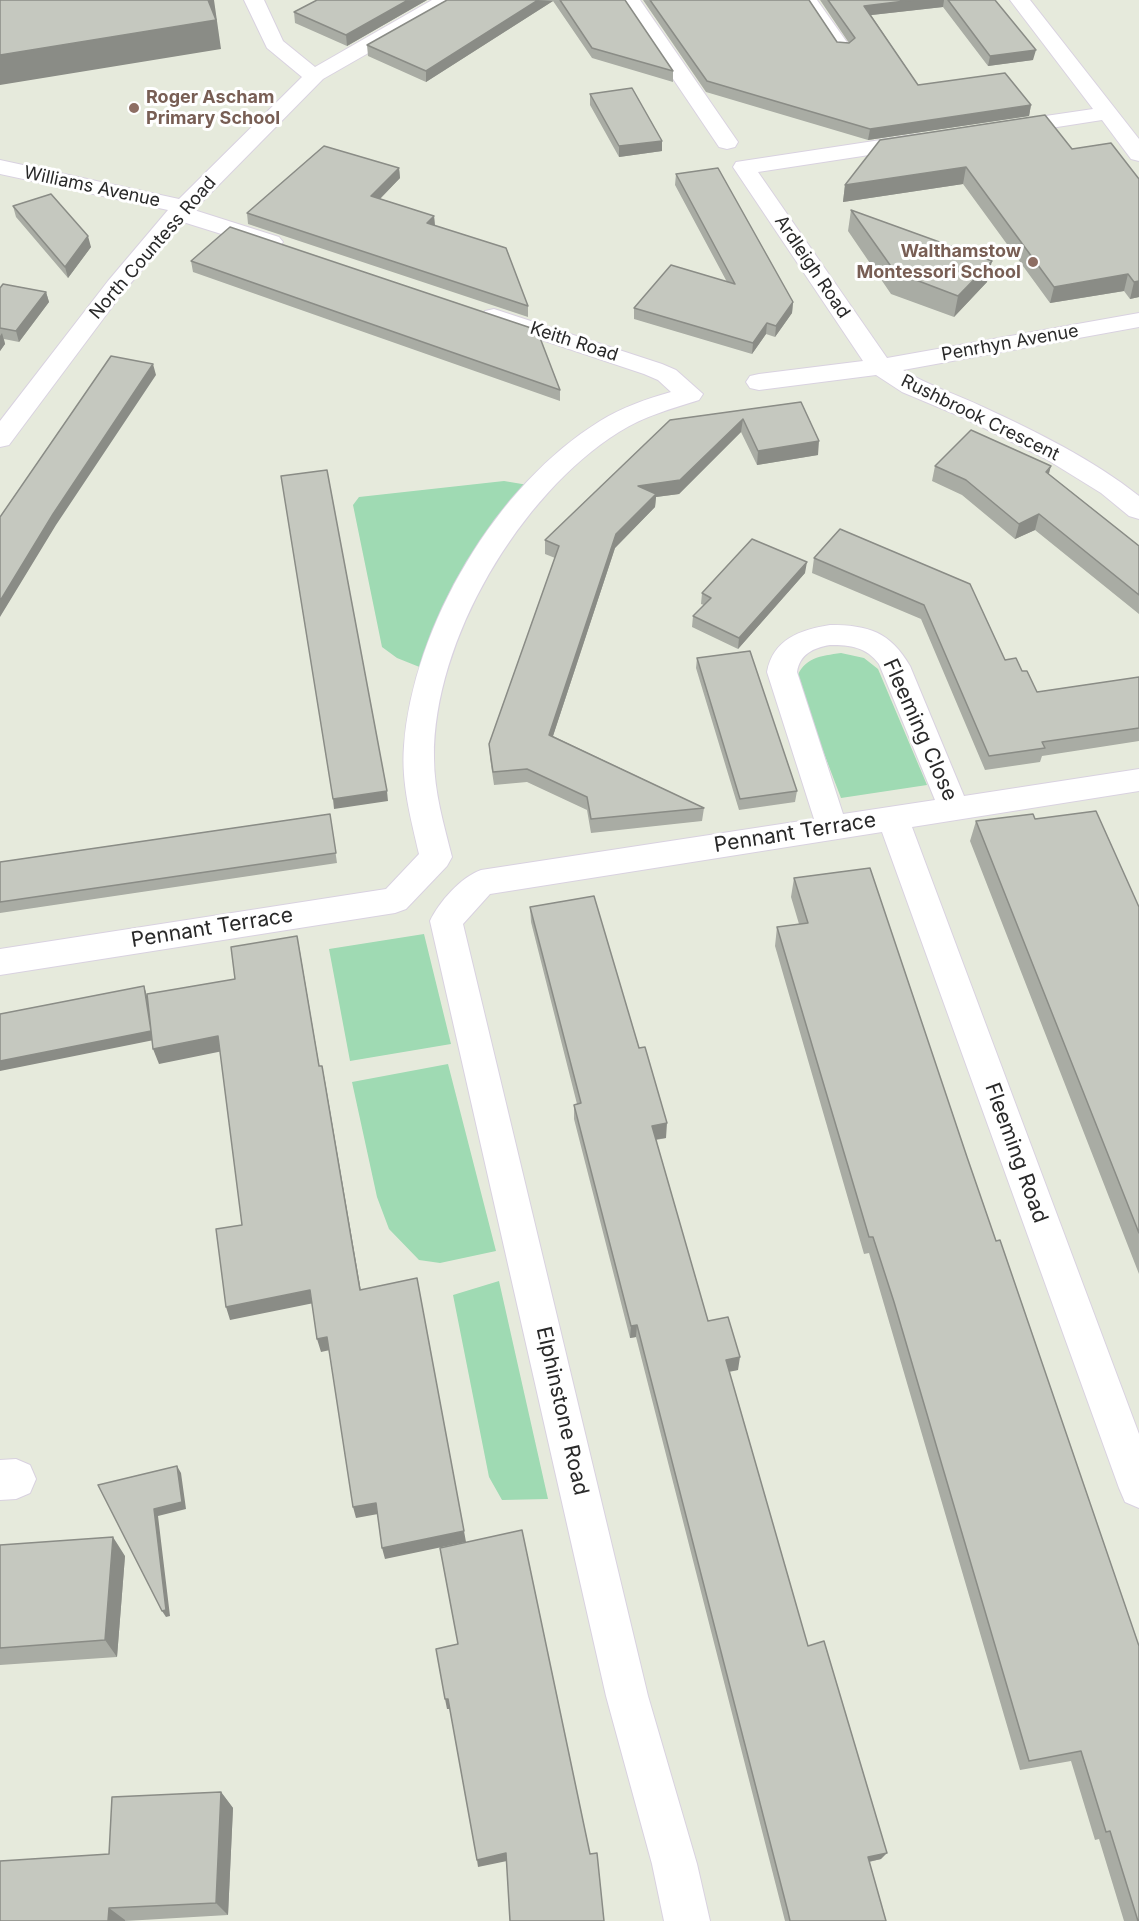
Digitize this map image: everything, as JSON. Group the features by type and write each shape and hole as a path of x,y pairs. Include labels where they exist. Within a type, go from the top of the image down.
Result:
{"street":[{"path":"254,0 274,44 305,70 316,75"},
{"name":"North Countess Road","path":"0,439 116,286 181,210 316,75 447,0"},
{"path":"630,0 727,142"},
{"path":"1020,0 1139,154"},
{"path":"980,132 1108,113"},
{"name":"Ardleigh Road","path":"880,367 744,167 945,137"},
{"name":"Williams Avenue","path":"0,167 181,210"},
{"path":"181,210 294,249"},
{"name":"Keith Road","path":"468,307 652,369 667,375 690,394"},
{"name":"Penrhyn Avenue","path":"759,382 880,367 1139,320"},
{"name":"Rushbrook Crescent","path":"880,367 911,386 973,412 1055,453 1110,487 1139,510"},
{"name":"Pennant Terrace","path":"0,962 395,900 436,857 421,797 419,747 423,704 432,672 472,576 523,505 565,459 637,412 690,394"},
{"name":"Fleeming Close","path":"832,828 782,672 786,656 795,647 814,638 834,635 855,637 875,643 885,651 895,666 955,810"},
{"name":"Pennant Terrace","path":"461,904 481,883 1139,780"},
{"name":"Fleeming Road","path":"893,819 1139,1488"},
{"name":"Elphinstone Road","path":"461,904 446,921 634,1725 681,1888 687,1921"}],"lane":[{"path":"810,0 843,48"}],"green space":[{"path":"504,481 540,487 523,505 432,672 397,658 382,647 353,505 359,497"},
{"path":"841,653 864,658 878,669 927,785 841,798 796,680 803,666 808,662"},
{"path":"424,934 451,1044 350,1061 329,949"},
{"path":"448,1064 496,1251 440,1263 419,1260 389,1229 377,1197 352,1082"},
{"path":"499,1281 548,1499 502,1500 489,1477 453,1295"}],"building":[{"path":"0,0 208,0 216,20 0,55"},
{"path":"317,0 408,0 346,35 294,12"},
{"path":"447,0 538,0 426,71 367,45"},
{"path":"560,0 625,0 673,71 592,48"},
{"path":"650,0 809,0 837,42 849,43 855,38 828,0 913,0 864,6 918,85 1005,73 1031,105 870,129 707,81"},
{"path":"948,0 995,0 1036,50 990,56"},
{"path":"632,88 662,141 619,146 590,94"},
{"path":"1045,115 1072,149 1111,143 1139,179 1139,281 1134,282 1128,274 1054,287 966,167 845,185 880,140"},
{"path":"324,146 399,168 371,196 434,216 427,223 506,248 528,306 247,213"},
{"path":"718,168 793,302 776,326 767,323 753,343 634,308 671,265 735,284 676,174"},
{"path":"51,194 88,236 65,267 13,206"},
{"path":"851,210 992,261 958,296 895,272"},
{"path":"230,227 537,330 560,390 191,261"},
{"path":"3,284 46,292 16,331 0,328 0,288"},
{"path":"111,356 153,364 53,514 0,601 0,517"},
{"path":"801,402 819,441 758,451 743,419 680,480 638,486 656,494 616,534 549,735 704,808 591,819 587,797 527,769 493,772 489,744 559,546 545,540 670,420"},
{"path":"971,430 1051,466 1046,472 1139,546 1139,595 1039,514 1019,524 966,480 935,466"},
{"path":"327,470 387,791 333,799 281,476"},
{"path":"840,529 970,584 1005,660 1016,658 1022,671 1027,671 1037,692 1139,677 1139,728 1042,742 1045,748 989,756 924,605 814,558"},
{"path":"752,539 807,562 739,638 693,616 711,598 702,593"},
{"path":"750,651 797,791 740,799 697,658"},
{"path":"1096,811 1139,907 1139,1233 976,821 1033,814 1035,819"},
{"path":"330,814 336,853 0,902 0,862"},
{"path":"870,868 996,1241 1000,1240 1139,1646 1139,1921 1110,1831 1106,1832 1081,1751 1029,1761 894,1302 873,1237 869,1237 777,927 808,923 794,878"},
{"path":"594,896 639,1048 645,1047 667,1123 652,1126 708,1321 728,1317 740,1357 726,1360 808,1646 824,1641 887,1853 868,1857 886,1921 790,1921 637,1325 631,1326 574,1105 581,1103 530,907"},
{"path":"297,936 319,1066 322,1066 360,1290 417,1278 464,1531 382,1548 376,1503 353,1507 327,1337 317,1339 310,1290 226,1307 216,1229 242,1225 218,1036 153,1049 147,994 235,979 231,947"},
{"path":"144,986 151,1031 0,1061 0,1014"},
{"path":"177,1466 182,1502 154,1509 166,1610 162,1611 98,1485"},
{"path":"522,1530 590,1854 597,1853 604,1921 510,1921 506,1853 477,1860 448,1699 445,1699 436,1649 458,1644 440,1548"},
{"path":"113,1537 105,1640 0,1648 0,1545"},
{"path":"221,1792 216,1903 109,1908 108,1921 0,1921 0,1861 109,1854 112,1797"}],"place":[{"name":"Roger Ascham Primary School","path":"134,108"},
{"name":"Walthamstow Montessori School","path":"1033,262"}]}
